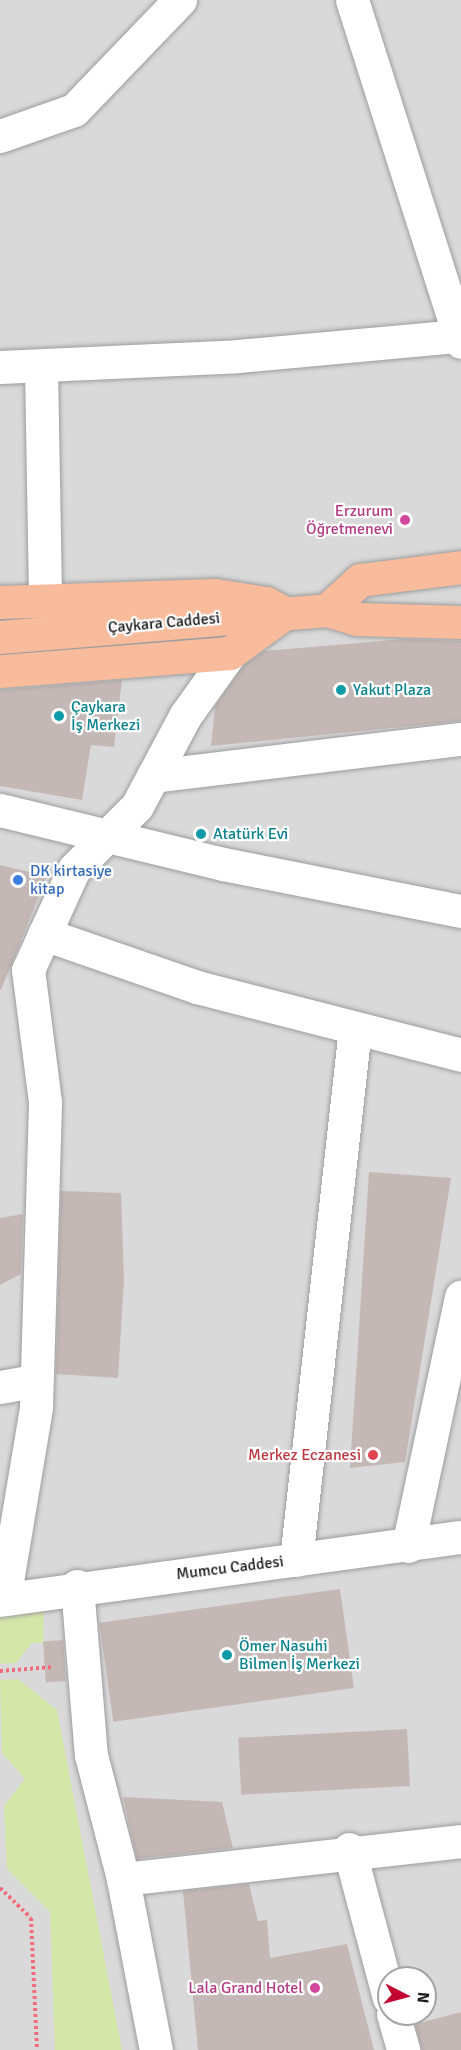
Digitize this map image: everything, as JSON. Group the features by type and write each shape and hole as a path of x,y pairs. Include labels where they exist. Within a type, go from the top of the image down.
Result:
{"main road":[{"path":"327,610 360,580 461,567"},
{"path":"0,602 215,595 266,603 285,613 230,653 0,672"},
{"name":"Çaykara Caddesi","path":"0,637 327,610 357,620 461,622"}],"street":[{"path":"0,136 74,110 180,0"},
{"path":"0,368 460,339 352,0"},
{"path":"42,367 45,600"},
{"path":"2,1599 36,1407 33,1381 45,1102 28,970 74,869 137,806 185,717 230,653"},
{"path":"153,776 461,739"},
{"path":"0,810 108,833 223,864 461,911"},
{"path":"44,934 197,987 461,1055"},
{"path":"296,1560 355,1028"},
{"path":"408,1546 461,1297"},
{"path":"0,1387 33,1381"},
{"name":"Mumcu Caddesi","path":"2,1599 76,1586 408,1546 461,1537"},
{"path":"76,1586 92,1755 123,1880 156,2050"},
{"path":"123,1880 349,1849 461,1840"},
{"path":"349,1849 380,1966"},
{"path":"396,2026 403,2050"}],"path":[{"path":"0,1671 83,1665"},
{"path":"0,1888 31,1918 37,2050"}],"shaded area":[{"path":"0,0 461,0 461,2050 0,2050"}],"green space":[{"path":"44,1603 43,1643 32,1643 16,1663 0,1664 0,1608"},
{"path":"18,1679 57,1710 122,2050 55,2050 50,1912 7,1869 4,1806 25,1779 2,1753 0,1680"}],"building":[{"name":"Yakut Plaza","path":"404,639 461,641 461,721 211,746 215,706 243,666 264,651"},
{"name":"Çaykara İş Merkezi","path":"122,680 114,747 91,745 82,800 0,786 0,690"},
{"path":"0,865 47,876 1,990 0,989"},
{"path":"369,1172 451,1178 405,1462 350,1468"},
{"path":"61,1191 121,1193 124,1280 118,1378 56,1374"},
{"path":"23,1214 21,1274 0,1285 0,1218"},
{"name":"Ömer Nasuhi Bilmen İş Merkezi","path":"340,1589 354,1688 113,1722 99,1623"},
{"path":"63,1640 66,1681 46,1682 43,1641"},
{"path":"407,1729 410,1786 241,1795 238,1738"},
{"path":"123,1797 222,1802 233,1848 137,1859"},
{"path":"249,1884 258,1921 267,1920 270,1958 347,1944 374,2050 198,2050 183,1891"},
{"path":"461,2012 461,2050 422,2050 416,2026 437,2026 437,2018"}],"place":[{"name":"Erzurum Öğretmenevi","path":"405,520"},
{"name":"Yakut Plaza","path":"341,690"},
{"name":"Çaykara İş Merkezi","path":"59,716"},
{"name":"Atatürk Evi","path":"201,834"},
{"name":"DK kirtasiye kitap","path":"18,880"},
{"name":"Merkez Eczanesi","path":"373,1455"},
{"name":"Ömer Nasuhi Bilmen İş Merkezi","path":"227,1655"},
{"name":"Lala Grand Hotel","path":"315,1988"}]}
